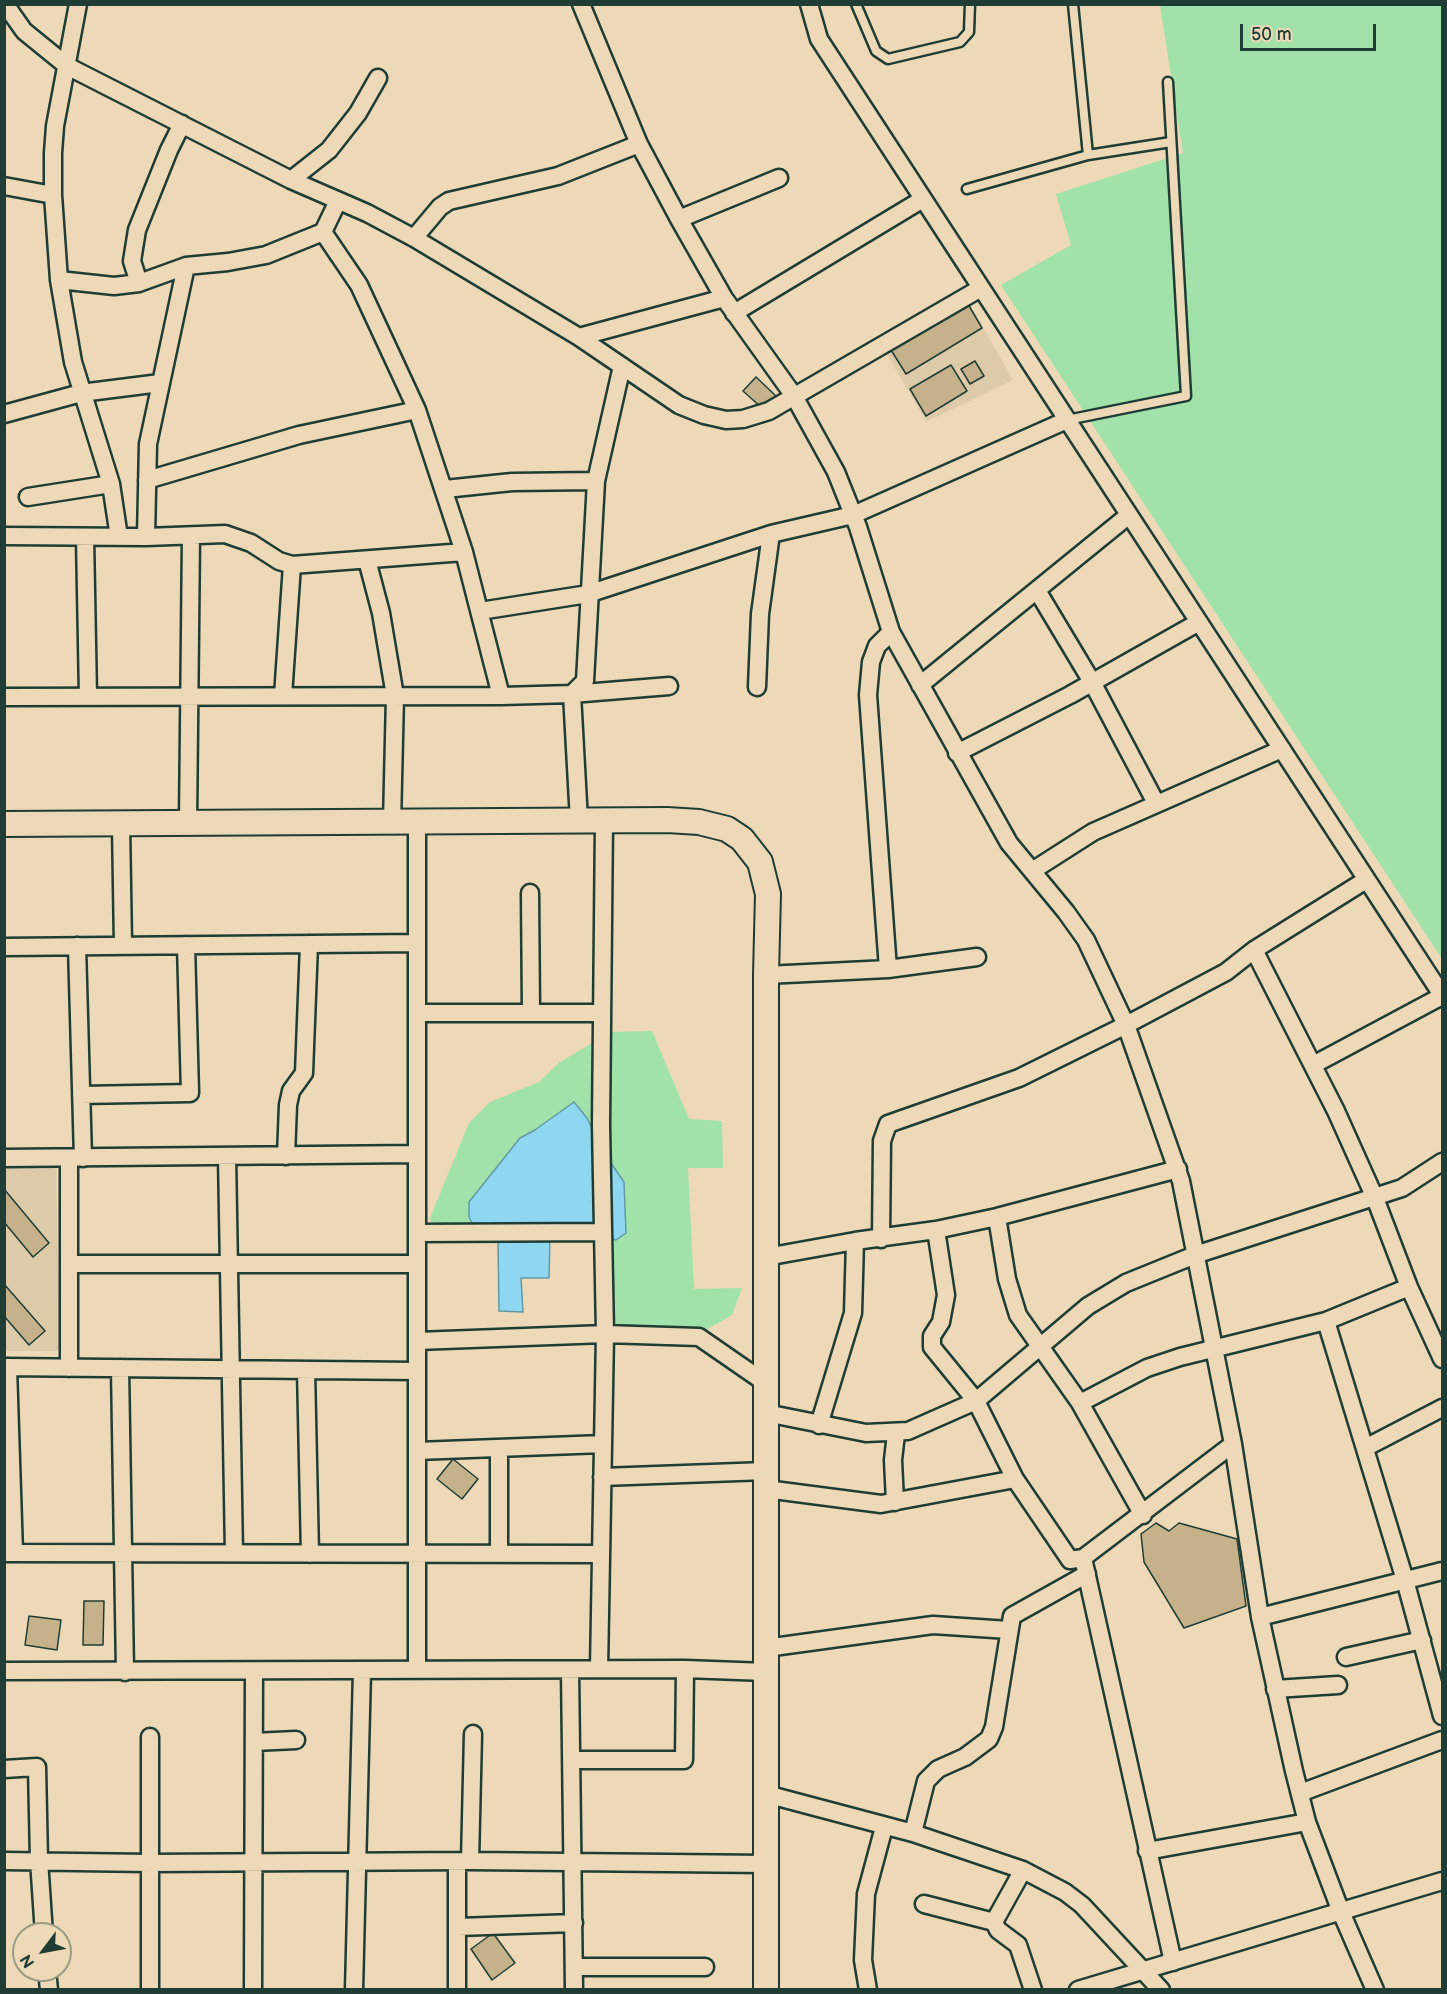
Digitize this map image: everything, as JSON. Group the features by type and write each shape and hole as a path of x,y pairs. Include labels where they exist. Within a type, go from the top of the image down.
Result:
{"street":[{"path":"5,4 24,31 67,66 291,180 367,213 414,238 579,337 679,405 726,420 759,416 981,288"},
{"path":"78,4 55,126 52,195 59,280 73,362 111,484 119,537"},
{"path":"581,4 639,144 679,219 724,298 794,396 836,472 853,515 891,632 1008,843 1086,940 1126,1025 1178,1169 1233,1444 1260,1617 1307,1822 1341,1912 1375,1989"},
{"path":"809,4 819,39 1443,995 1313,1065"},
{"path":"291,180 313,166 329,150 358,113 378,78"},
{"path":"139,283 132,261 137,230 160,169 182,124"},
{"path":"414,238 440,207 449,201 558,176 639,144"},
{"path":"679,219 779,178"},
{"path":"4,186 52,195"},
{"path":"734,313 923,199"},
{"path":"59,280 114,286 139,283 186,266 266,255 323,232 338,202"},
{"path":"323,232 359,285 417,410 464,552 501,696"},
{"path":"146,537 148,444 186,266"},
{"path":"579,337 724,298"},
{"path":"579,821 572,694 585,681 596,481 622,366"},
{"path":"4,414 81,393 160,383"},
{"path":"147,480 299,435 417,410"},
{"path":"480,611 588,594 771,534 853,515 1067,420"},
{"path":"445,489 512,482 596,481"},
{"path":"28,497 111,484"},
{"path":"920,685 1038,592 1129,515"},
{"path":"4,536 146,537 225,534 237,537 279,561 292,565 464,552"},
{"path":"757,687 760,614 771,534"},
{"path":"188,823 191,536"},
{"path":"85,537 88,697"},
{"path":"367,560 381,613 395,696 392,823"},
{"path":"283,696 292,565"},
{"path":"1038,592 1092,682 1156,803"},
{"path":"957,753 1092,682 1199,622"},
{"path":"888,969 868,695 871,662 877,646 891,632"},
{"path":"4,697 501,696 572,694 669,686"},
{"path":"1032,871 1093,832 1282,749"},
{"path":"599,1669 605,1334 602,1013 604,821"},
{"path":"4,824 699,822 727,829 742,839 760,862 766,879 768,914 766,975 766,1989"},
{"path":"417,823 417,1670"},
{"path":"121,824 123,946"},
{"path":"880,1239 882,1141 888,1124 1019,1078 1126,1025 1226,972 1254,950 1366,880"},
{"path":"530,893 531,1013"},
{"path":"4,947 417,943"},
{"path":"286,1156 288,1105 291,1091 304,1073 309,944"},
{"path":"81,1095 190,1094 186,945"},
{"path":"69,1368 69,1264 81,1095 77,946"},
{"path":"1254,950 1313,1065 1375,1198 1409,1287 1443,1359"},
{"path":"766,975 888,969 977,957"},
{"path":"417,1013 602,1013"},
{"path":"4,1158 417,1154"},
{"path":"227,1156 234,1553"},
{"path":"766,1413 866,1433 896,1434 908,1431 976,1401 1097,1300 1126,1283 1195,1255 1375,1198 1422,1178 1443,1162"},
{"path":"766,1257 855,1241 936,1230 997,1217 1178,1169"},
{"path":"997,1217 1012,1302 1018,1315 1080,1403 1143,1515"},
{"path":"936,1230 946,1295 941,1322 932,1336 932,1347 976,1401 1015,1479 1068,1558 1085,1566"},
{"path":"417,1233 603,1232"},
{"path":"819,1425 853,1313 855,1241"},
{"path":"69,1264 417,1264"},
{"path":"1080,1403 1147,1368 1179,1357 1326,1321 1409,1287"},
{"path":"1326,1321 1405,1580 1443,1716"},
{"path":"417,1341 605,1334 699,1337 767,1384"},
{"path":"417,1371 6,1367 9,1553 601,1554"},
{"path":"120,1368 125,1672"},
{"path":"306,1370 310,1554"},
{"path":"1365,1448 1443,1408"},
{"path":"896,1434 893,1460 896,1502"},
{"path":"417,1451 603,1444"},
{"path":"913,1833 926,1781 938,1769 965,1757 989,1739 994,1727 1011,1620 1018,1611 1085,1566 1143,1515 1233,1444"},
{"path":"498,1448 499,1554"},
{"path":"602,1477 766,1480 881,1504 964,1486 1015,1479"},
{"path":"1085,1566 1173,1962"},
{"path":"1260,1617 1443,1571"},
{"path":"4,1671 685,1669 766,1660 933,1625 1009,1630"},
{"path":"1346,1657 1422,1640"},
{"path":"572,1760 684,1760 685,1669"},
{"path":"570,1670 574,1989"},
{"path":"354,1989 362,1671"},
{"path":"253,1989 255,1672"},
{"path":"1275,1689 1338,1685"},
{"path":"456,1989 458,1927 473,1734"},
{"path":"150,1737 150,1989"},
{"path":"254,1742 296,1740"},
{"path":"1300,1793 1443,1740"},
{"path":"4,1769 38,1767 39,1860 44,1922"},
{"path":"766,1794 913,1833 1023,1870 1065,1892 1082,1905 1161,1989"},
{"path":"1148,1851 1307,1822"},
{"path":"868,1989 863,1960 866,1894 884,1827"},
{"path":"4,1861 766,1864"},
{"path":"993,1922 1023,1870"},
{"path":"1078,1989 1441,1885"},
{"path":"924,1904 993,1922 998,1930 1018,1945 1033,1989"},
{"path":"458,1927 574,1923"},
{"path":"574,1967 705,1966"}],"lane":[{"path":"856,4 876,51 888,59 960,42 969,32 970,4"},
{"path":"1073,4 1088,155"},
{"path":"1067,420 1186,396 1168,82"},
{"path":"967,189 1088,155 1171,142"}],"shaded area":[{"path":"968,301 1013,380 926,422 884,349"},
{"path":"56,1162 60,1351 5,1351 4,1163"}],"green space":[{"path":"1160,5 1442,5 1442,959 1001,285 1071,245 1056,194 1183,153"},
{"path":"652,1031 689,1119 722,1121 723,1168 688,1168 694,1289 742,1288 732,1315 704,1331 595,1326 597,1234 550,1233 549,1278 521,1278 523,1312 499,1311 498,1239 435,1237 430,1218 469,1123 490,1102 539,1082 560,1062 611,1032"}],"water":[{"path":"574,1102 587,1118 604,1153 624,1182 626,1233 616,1240 597,1234 550,1233 549,1278 521,1278 523,1312 499,1311 498,1240 480,1238 469,1217 469,1202 520,1138"}],"building":[{"path":"968,304 982,328 906,374 891,350"},
{"path":"975,361 984,376 970,384 961,369"},
{"path":"951,365 967,391 926,416 910,389"},
{"path":"756,377 776,396 763,409 743,391"},
{"path":"4,1189 49,1243 33,1257 4,1222"},
{"path":"4,1284 45,1331 29,1345 4,1316"},
{"path":"453,1459 478,1479 462,1499 437,1479"},
{"path":"1156,1523 1169,1531 1179,1523 1237,1539 1246,1606 1184,1628 1144,1562 1141,1534"},
{"path":"84,1601 104,1601 103,1645 83,1645"},
{"path":"29,1616 61,1620 57,1650 25,1645"},
{"path":"493,1933 515,1963 492,1980 471,1949"}]}
